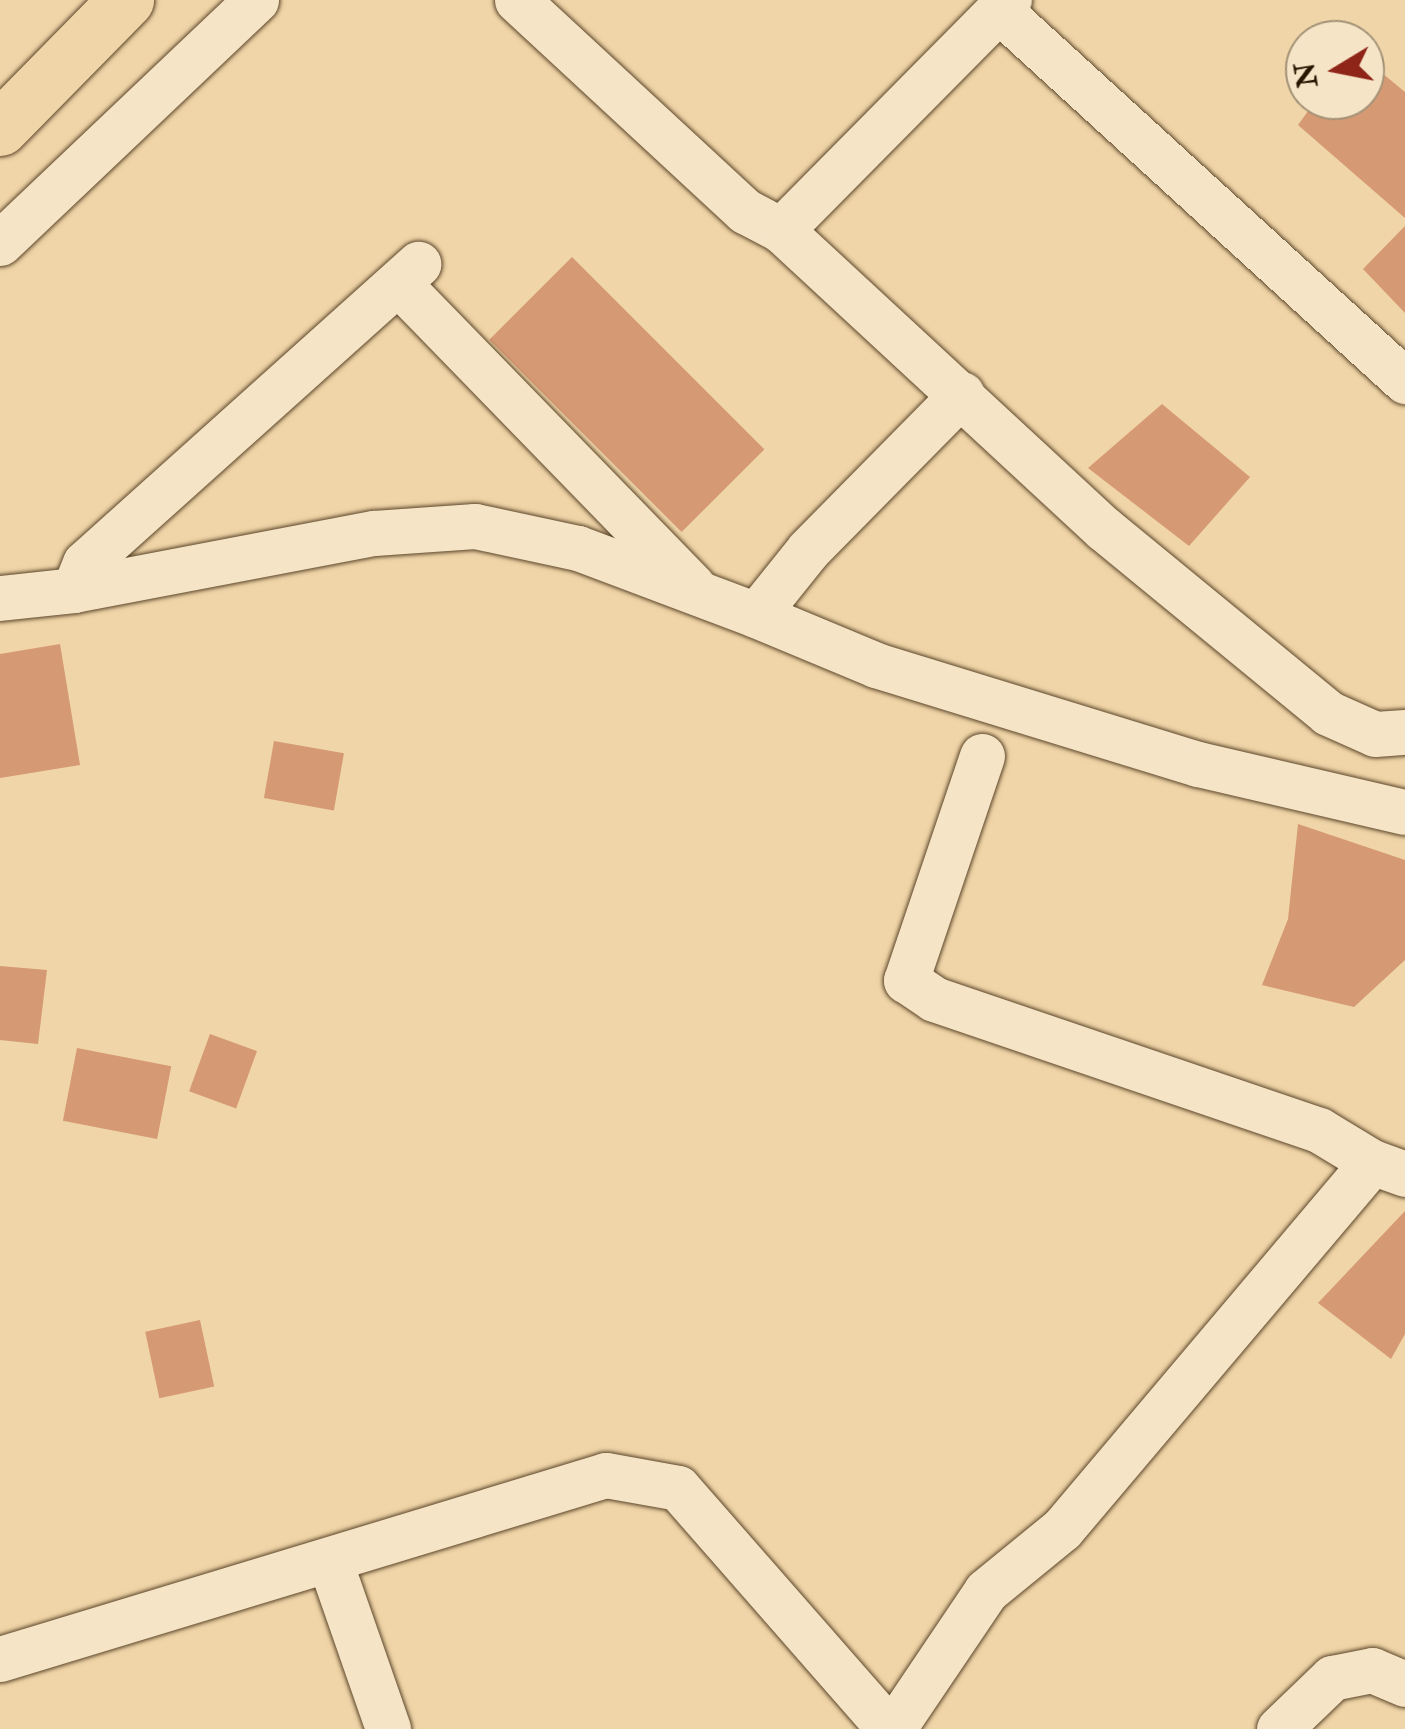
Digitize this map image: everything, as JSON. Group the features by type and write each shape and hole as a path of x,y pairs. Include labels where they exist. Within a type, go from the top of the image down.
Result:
{"main road":[{"path":"0,128 126,0"}],"street":[{"path":"0,243 256,0"},
{"path":"517,0 745,211 781,230 1102,528 1328,714 1374,734 1405,732"},
{"path":"781,230 1004,5 1405,381"},
{"path":"74,590 85,563 408,273 705,598"},
{"path":"756,616 808,550 962,394"},
{"path":"0,598 74,590 374,533 474,526 578,548 876,665 1198,764 1405,812"},
{"path":"0,1659 330,1562 606,1475 678,1488 891,1729 986,1591 1062,1529 1388,1168 1319,1130 934,999 906,980 982,756"},
{"path":"330,1562 388,1729"},
{"path":"1279,1729 1332,1678 1372,1670 1405,1684"}],"building":[{"path":"1385,76 1405,92 1405,218 1298,125 1302,120 1385,120"},
{"path":"1405,226 1405,313 1363,269"},
{"path":"572,257 764,449 682,532 489,340"},
{"path":"1162,404 1250,477 1189,546 1088,468"},
{"path":"60,644 80,765 0,778 0,654"},
{"path":"274,741 344,753 334,810 264,798"},
{"path":"1298,824 1405,860 1405,960 1354,1007 1262,985 1288,919"},
{"path":"0,966 47,970 38,1044 0,1040"},
{"path":"210,1034 257,1051 236,1108 189,1091"},
{"path":"77,1048 171,1066 157,1139 63,1121"},
{"path":"1405,1211 1405,1334 1391,1359 1318,1303"},
{"path":"200,1320 214,1387 159,1398 145,1332"}]}
